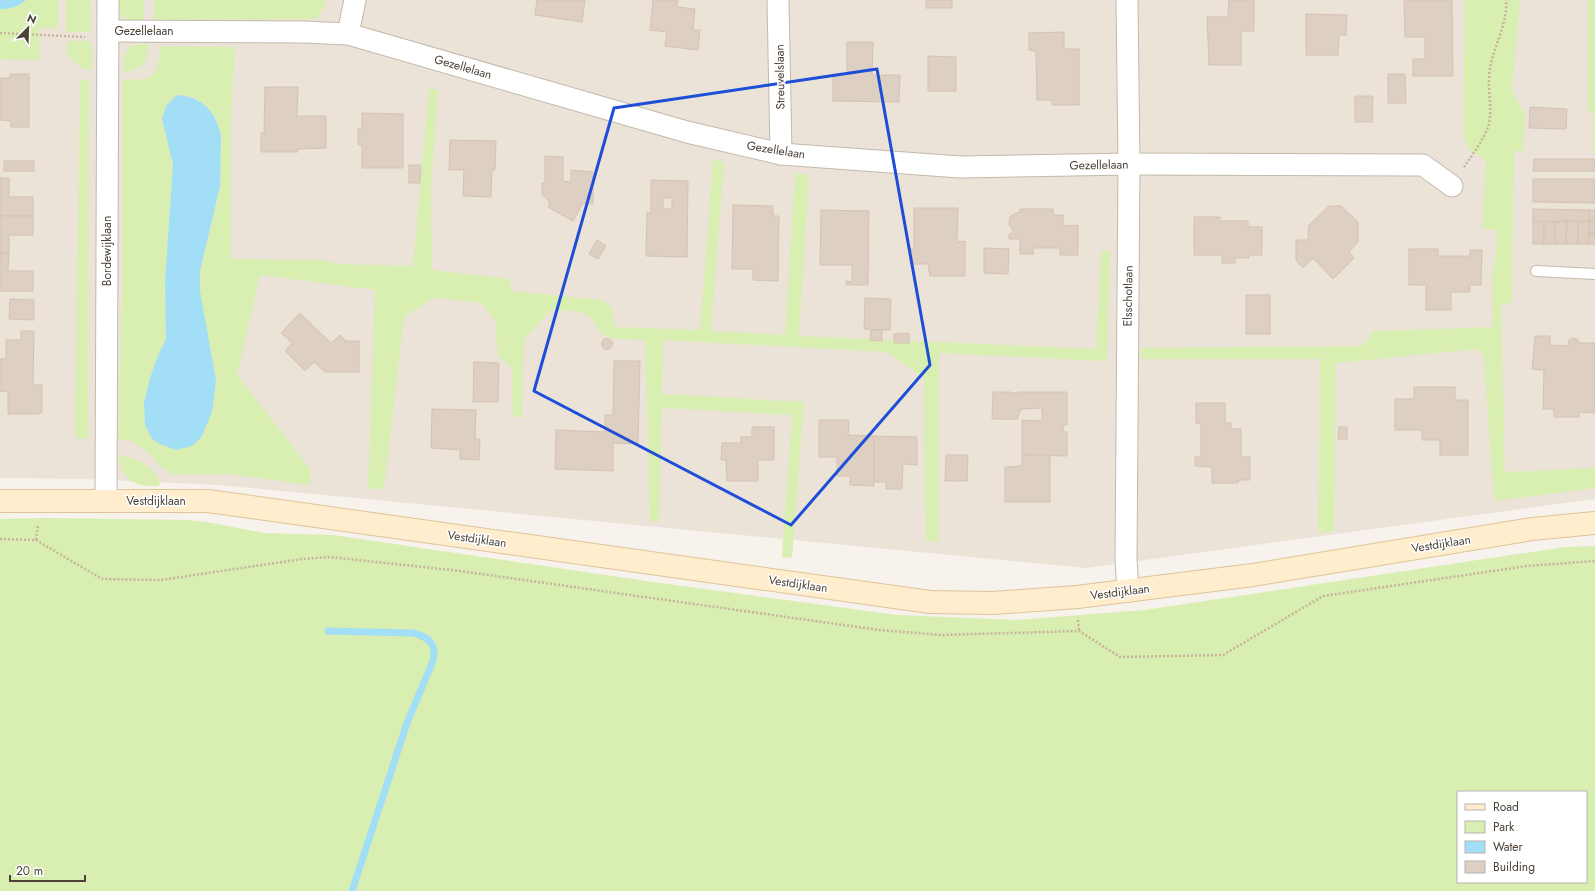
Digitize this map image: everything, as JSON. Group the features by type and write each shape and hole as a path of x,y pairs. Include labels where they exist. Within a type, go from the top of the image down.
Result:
{"street":[{"name":"Bordewijklaan","path":"106,501 108,0"},
{"path":"348,34 355,0"},
{"name":"Streuvelslaan","path":"778,0 781,154"},
{"name":"Elsschotlaan","path":"1126,0 1129,164 1126,552 1128,591"},
{"name":"Gezellelaan","path":"108,31 304,32 348,34 687,132 781,154 960,167 1129,164 1423,165 1452,186"},
{"name":"Vestdijklaan","path":"0,501 208,502 930,602 993,603 1077,597 1253,575 1532,529 1595,523"}],"lane":[{"path":"1536,272 1595,274"}],"path":[{"path":"1452,186 1487,129 1491,113 1488,78 1493,54 1505,19 1506,0"},
{"path":"0,34 61,36"}],"highlighted area":[{"path":"877,69 930,365 791,525 534,391 614,108"}],"shaded area":[{"path":"0,0 1595,0 1595,499 1086,568 219,485 85,479 0,478"}],"green space":[{"path":"0,0 58,0 58,28 39,28 40,60 0,59"},
{"path":"66,0 90,0 91,29 88,32 66,32"},
{"path":"116,0 144,0 144,23 129,20 119,14"},
{"path":"154,0 325,0 325,3 317,19 154,20"},
{"path":"1465,0 1520,0 1512,90 1525,115 1523,151 1514,151 1512,303 1501,304 1505,472 1595,468 1595,488 1494,501 1484,358 1481,352 1476,349 1336,363 1334,531 1318,533 1320,359 1141,359 1141,348 1362,346 1374,331 1493,327 1492,273 1496,254 1497,230 1482,229 1486,161 1470,150 1463,135"},
{"path":"1588,0 1595,0 1595,154 1593,154 1593,112 1588,111"},
{"path":"67,41 90,41 92,48 92,70 81,68 67,54"},
{"path":"137,44 148,44 148,51 145,61 140,67 124,72 125,54 129,48"},
{"path":"161,46 235,47 231,117 231,259 323,260 340,264 413,266 429,89 438,90 431,191 432,270 510,279 511,291 602,300 612,308 615,327 700,330 713,159 724,163 711,331 785,335 795,173 809,175 799,336 1096,349 1101,251 1110,250 1107,361 939,353 939,541 926,541 924,378 886,352 663,340 662,394 804,402 792,558 782,557 792,415 662,408 659,522 650,521 645,340 608,337 599,330 587,315 575,311 551,310 524,339 522,417 513,417 512,368 498,356 495,320 481,303 433,298 404,317 384,489 368,489 375,290 260,275 237,375 311,470 309,485 228,474 174,475 160,466 150,454 138,445 129,440 118,440 122,293 122,80 145,79 153,74 158,66","holes":["177,95 194,97 204,104 221,135 220,186 200,271 200,291 144,403 150,378 166,339 165,282 173,164 162,119 166,106"]},
{"path":"80,80 89,80 88,439 75,438"},
{"path":"118,455 132,458 145,464 155,473 160,486 137,484 132,481 123,471"},
{"path":"45,518 186,520 207,522 264,533 333,535 674,585 897,615 1016,620 1145,610 1565,547 1595,546 1595,891 0,891 0,519"}],"water":[{"path":"0,0 26,0 14,7 0,9"},
{"path":"177,95 194,99 206,106 215,118 221,135 220,186 200,271 200,291 216,380 212,412 201,438 192,446 176,450 160,444 152,439 145,425 144,403 150,378 166,339 165,282 173,164 162,119 166,106"}],"building":[{"path":"537,0 585,0 582,22 535,15"},
{"path":"653,0 678,0 677,7 695,9 693,30 700,30 698,50 665,46 667,32 650,30"},
{"path":"926,0 952,0 952,8 926,8"},
{"path":"1229,0 1254,0 1254,31 1241,31 1241,65 1209,65 1207,17 1228,17"},
{"path":"1404,0 1452,0 1453,76 1413,76 1413,59 1425,59 1425,37 1405,37"},
{"path":"1306,14 1347,15 1346,35 1339,35 1338,55 1306,55"},
{"path":"1064,32 1064,49 1079,49 1079,105 1052,105 1052,100 1037,100 1036,51 1029,50 1029,33"},
{"path":"847,42 873,42 872,75 900,75 899,102 833,101 833,74 847,74"},
{"path":"928,56 956,57 956,91 928,91"},
{"path":"10,74 29,74 29,127 11,127 11,121 0,120 0,78 10,78"},
{"path":"1388,74 1405,74 1406,103 1388,103"},
{"path":"265,87 298,87 297,116 326,116 326,148 298,149 298,152 261,152 261,133 264,133"},
{"path":"1355,96 1373,96 1372,122 1355,122"},
{"path":"1530,107 1567,109 1566,129 1529,128"},
{"path":"362,113 403,114 403,168 362,168 362,145 358,144 358,128 362,129"},
{"path":"450,140 496,141 495,170 492,170 491,197 463,196 464,170 449,170"},
{"path":"545,156 563,157 563,181 571,182 571,170 593,172 593,204 583,203 573,221 548,207 550,202 542,195 542,183 545,183"},
{"path":"1534,159 1595,159 1595,171 1533,171"},
{"path":"4,161 34,161 34,171 4,171"},
{"path":"409,165 421,165 420,183 409,183"},
{"path":"0,178 9,178 9,197 33,197 33,216 0,216"},
{"path":"1533,179 1595,179 1595,203 1533,202"},
{"path":"651,180 688,181 687,257 646,256 647,212 651,213","holes":["663,198 672,198 672,209 663,209"]},
{"path":"733,205 773,206 773,216 779,216 778,281 753,280 753,269 732,269"},
{"path":"1329,206 1341,206 1358,222 1358,242 1349,252 1354,258 1333,279 1313,258 1303,268 1296,261 1296,240 1308,240 1309,225"},
{"path":"914,208 958,208 957,242 965,241 965,276 930,276 928,264 910,264 910,249 914,249"},
{"path":"1020,209 1053,209 1053,215 1063,215 1063,226 1078,225 1078,255 1060,255 1060,248 1033,248 1034,254 1020,254 1020,239 1009,239 1009,234 1011,234 1013,230 1009,225 1010,217 1020,212"},
{"path":"1533,209 1589,210 1589,221 1533,222"},
{"path":"821,210 869,211 868,285 846,285 846,281 852,282 852,265 820,265"},
{"path":"1589,210 1595,210 1595,221 1589,221"},
{"path":"0,216 33,216 33,235 9,235 9,253 0,253"},
{"path":"1194,217 1220,217 1220,221 1248,221 1248,227 1262,227 1262,255 1249,255 1249,258 1235,258 1235,263 1222,263 1222,255 1194,255"},
{"path":"1544,221 1544,244 1533,244 1533,222"},
{"path":"1544,221 1555,222 1555,244 1544,244"},
{"path":"1567,221 1566,244 1555,244 1555,222"},
{"path":"1567,221 1578,222 1578,244 1566,244"},
{"path":"1589,221 1595,221 1595,233 1589,233"},
{"path":"1578,222 1589,222 1589,244 1578,244"},
{"path":"1589,233 1595,233 1595,244 1589,244"},
{"path":"597,240 606,246 598,259 589,254"},
{"path":"984,248 1009,249 1008,274 984,273"},
{"path":"1409,249 1438,249 1438,256 1470,256 1470,250 1482,250 1481,285 1470,285 1470,292 1451,292 1451,310 1426,310 1426,285 1409,285"},
{"path":"0,253 9,253 8,271 33,271 33,291 0,291"},
{"path":"1246,295 1270,295 1270,334 1246,334"},
{"path":"865,298 891,299 890,330 864,329"},
{"path":"10,299 34,300 34,320 9,319"},
{"path":"300,313 331,343 340,335 346,341 359,341 359,372 325,372 314,362 305,371 285,351 292,343 281,333"},
{"path":"871,330 882,330 882,341 870,340"},
{"path":"21,331 34,331 33,385 42,385 42,412 39,414 8,414 8,392 0,391 0,359 6,359 6,340 21,340"},
{"path":"909,333 909,343 894,343 894,334"},
{"path":"1535,336 1550,336 1550,345 1568,346 1569,340 1573,338 1577,339 1580,343 1595,343 1595,413 1579,412 1579,417 1554,417 1554,409 1543,409 1544,370 1532,369"},
{"path":"607,338 611,340 613,344 611,348 607,350 603,348 601,344 603,340"},
{"path":"614,361 640,361 638,444 613,443 613,471 555,469 556,430 605,432 605,415 613,415"},
{"path":"474,362 499,363 498,402 473,402"},
{"path":"1414,387 1455,387 1455,400 1468,400 1468,455 1440,455 1440,440 1422,440 1422,430 1395,430 1395,399 1414,399"},
{"path":"993,392 1067,392 1067,425 1063,425 1063,432 1067,432 1067,456 1022,455 1022,420 1042,421 1042,408 1021,409 1017,419 992,419"},
{"path":"1196,403 1225,403 1225,423 1231,423 1231,429 1241,429 1241,457 1250,457 1250,480 1239,480 1238,483 1212,483 1212,467 1195,466 1195,457 1201,457 1201,424 1196,423"},
{"path":"432,409 476,410 475,439 480,439 479,460 460,459 460,450 431,448"},
{"path":"819,420 849,420 848,435 874,436 874,486 850,485 850,476 837,476 837,457 819,457"},
{"path":"752,427 774,427 774,460 758,460 758,481 727,481 726,460 721,460 722,443 741,443 741,437 752,437"},
{"path":"1339,427 1347,427 1347,439 1338,439"},
{"path":"874,436 917,437 917,465 903,464 902,489 886,489 886,482 874,482"},
{"path":"946,455 968,455 967,481 945,481"},
{"path":"1022,455 1050,455 1050,502 1005,502 1005,467 1022,466"}],"waterway":[{"path":"328,631 413,633 427,639 433,646 434,650 433,661 407,723 352,891"}]}
